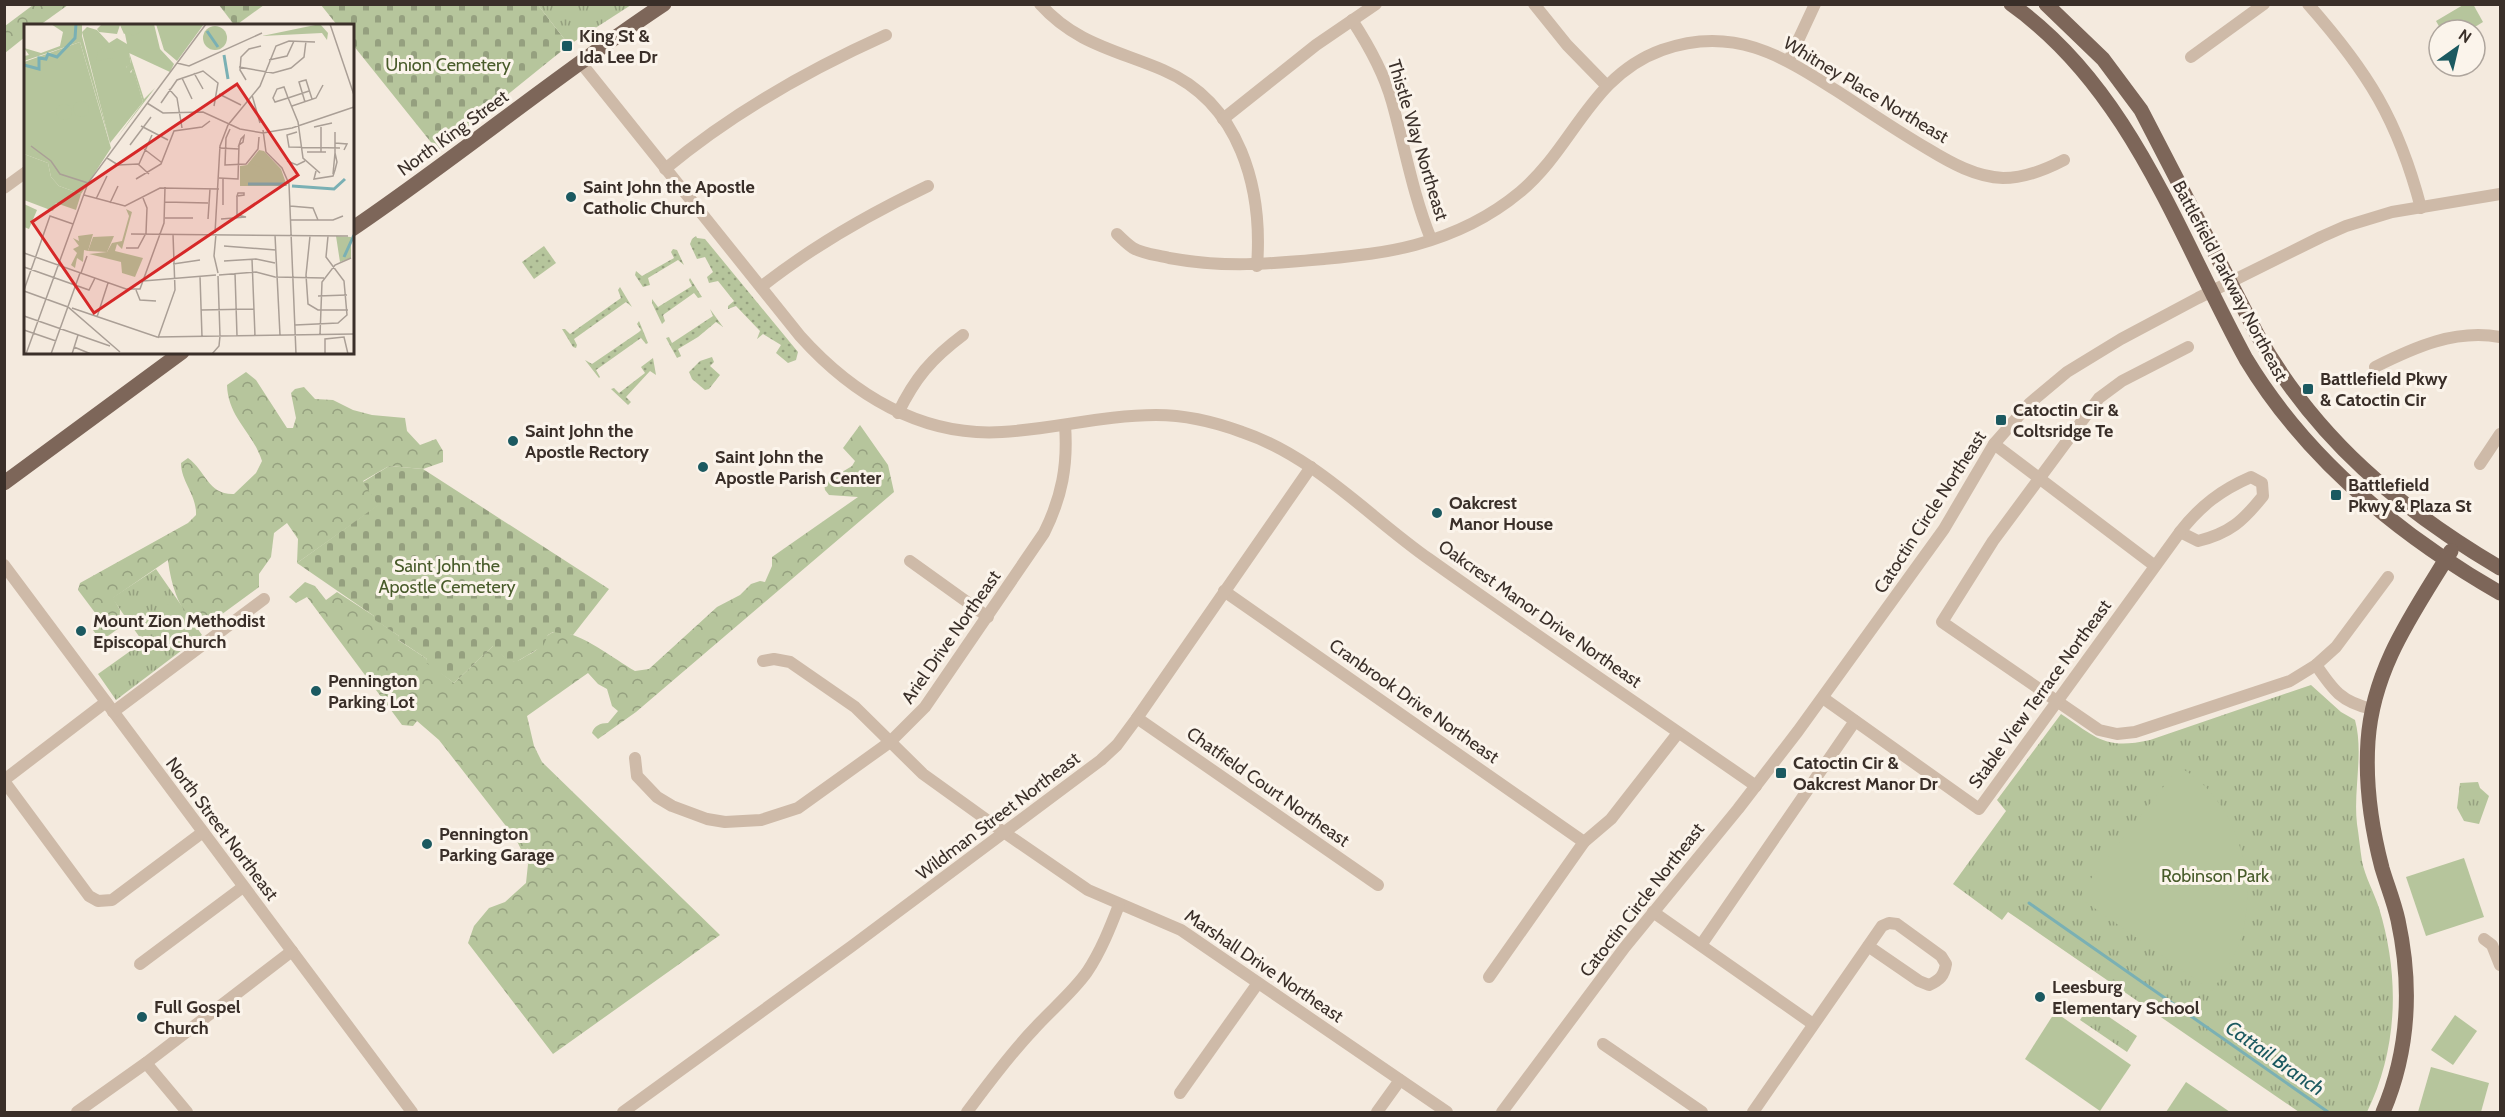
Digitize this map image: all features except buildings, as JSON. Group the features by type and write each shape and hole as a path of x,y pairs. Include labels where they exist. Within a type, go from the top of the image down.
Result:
{"main road":[{"name":"North King Street","path":"354,228 664,4"},
{"name":"Battlefield Parkway Northeast","path":"2011,4 2051,36 2080,65 2119,116 2256,375 2293,427 2345,482 2384,514 2446,560 2500,593"},
{"name":"Battlefield Parkway Northeast","path":"2046,4 2103,59 2141,111 2270,357 2323,430 2392,494 2457,541 2500,568"},
{"path":"4,483 179,354"},
{"path":"2383,1113 2393,1089 2401,1054 2407,1009 2406,967 2398,918 2382,870 2371,820 2367,788 2368,741 2372,710 2390,653 2400,633 2457,541"}],"street":[{"path":"1040,4 1065,28 1087,42 1161,69 1183,80 1210,101 1223,115 1223,119 1241,149 1252,182 1258,216 1257,266"},
{"path":"1223,119 1291,64 1376,4"},
{"path":"1534,4 1567,45 1606,85"},
{"path":"1789,60 1815,4"},
{"path":"2191,57 2264,4"},
{"path":"2308,4 2359,67 2385,107 2410,167 2421,208"},
{"name":"Thistle Way Northeast","path":"1352,20 1371,52 1392,102 1416,199 1431,240"},
{"path":"665,169 696,143 751,105 829,62 886,35"},
{"name":"Whitney Place Northeast","path":"1117,234 1134,248 1150,254 1184,261 1257,266 1378,252 1431,240 1461,229 1519,193 1550,160 1592,101 1606,85 1628,67 1644,57 1684,43 1703,41 1742,44 1789,60 1919,144 1968,170 1990,177 2011,177 2040,171 2064,160"},
{"name":"Oakcrest Manor Drive Northeast","path":"581,63 806,343 835,372 871,399 898,413 932,424 978,432 999,433 1109,417 1158,415 1181,416 1246,433 1270,443 1311,467 1426,557 1756,786"},
{"path":"4,188 24,173"},
{"path":"761,287 849,226 928,186"},
{"name":"Catoctin Circle Northeast","path":"1502,1113 1653,912 1756,786 1823,698 1944,529 1994,444 2030,403 2067,372 2121,339 2230,281 2346,226 2392,212 2500,194"},
{"path":"898,413 915,380 929,363 963,335"},
{"path":"2375,367 2404,352 2440,339 2467,335 2500,336"},
{"path":"2188,347 2122,381 2099,398 1993,541 1942,622 2099,730 2126,734 2290,681 2316,665 2342,640 2388,577"},
{"name":"Ariel Drive Northeast","path":"635,758 637,776 657,796 672,806 706,819 744,822 771,818 798,808 890,742 925,707 1044,533 1056,510 1063,484 1067,449 1065,425"},
{"path":"2480,464 2500,434"},
{"path":"1994,444 2155,566"},
{"name":"Wildman Street Northeast","path":"624,1113 1005,833 1101,760 1117,745 1311,467"},
{"name":"Stable View Terrace Northeast","path":"1823,698 1979,809 2155,566 2180,532 2194,514 2210,499 2229,487 2251,477 2262,483 2263,496 2245,518 2225,532 2198,542 2180,532"},
{"path":"910,561 988,617"},
{"name":"North Street Northeast","path":"4,565 412,1113"},
{"name":"Cranbrook Drive Northeast","path":"1224,591 1584,842"},
{"path":"203,832 112,900 98,902 90,896 4,781 264,599"},
{"name":"Marshall Drive Northeast","path":"763,662 774,659 790,662 855,707 923,774 1088,890 1181,930 1447,1113"},
{"path":"2316,665 2335,693 2356,705 2372,710"},
{"name":"Chatfield Court Northeast","path":"1137,718 1378,885"},
{"path":"1701,945 1855,721"},
{"path":"1489,977 1584,842 1611,819 1678,733"},
{"path":"140,964 243,887"},
{"path":"967,1113 988,1083 1033,1030 1073,990 1088,970 1100,950 1119,905"},
{"path":"1653,912 1813,1024"},
{"path":"1757,1111 1813,1024 1882,926 1889,923 1897,924 1941,956 1946,964 1945,974 1929,985 1919,981 1868,946"},
{"path":"2484,939 2492,945 2500,965"},
{"path":"77,1113 292,951"},
{"path":"1180,1093 1258,983"},
{"path":"1603,1044 1702,1113"},
{"path":"146,1063 187,1113"},
{"path":"1377,1113 1400,1080"}],"green space":[{"path":"2473,4 2481,18 2441,18 2463,5"},
{"path":"33,5 68,5 41,24 24,24 24,38 5,53 5,26"},
{"path":"219,5 264,5 238,24 233,24"},
{"name":"Union Cemetery","path":"321,5 538,5 569,45 438,151 354,46 354,24 336,24"},
{"path":"538,5 631,5 569,45"},
{"path":"696,236 705,239 798,352 796,360 788,363 776,353 781,345 763,334 757,339 760,331 736,306 728,309 734,301 718,281 709,283 707,277 713,272 705,257 697,259 690,244"},
{"path":"544,246 556,263 534,279 522,262"},
{"path":"673,249 677,250 684,265 678,260 648,278 650,285 643,287 635,275 636,271 642,276 674,258 671,252"},
{"path":"690,278 702,297 698,298 694,293 663,315 665,321 662,324 652,299 658,307 692,286"},
{"path":"620,287 632,307 626,302 574,339 577,345 576,348 573,347 562,329 570,334 621,298 618,290"},
{"path":"710,309 723,327 716,322 698,337 678,349 681,356 677,358 666,338 669,337 672,343 713,316"},
{"path":"639,321 648,343 646,344 641,338 596,370 599,378 585,360 592,364 639,332 641,330 637,324"},
{"path":"712,357 714,362 710,366 720,375 709,389 705,390 692,379 689,372 700,361"},
{"path":"653,358 656,375 650,371 626,397 631,402 628,405 611,389 614,388 619,393 645,373 641,367"},
{"path":"246,372 256,380 287,428 293,428 296,418 291,393 295,389 304,387 315,399 333,400 353,410 372,415 405,418 407,431 420,445 436,439 443,451 443,462 423,469 389,466 363,481 379,505 297,563 298,539 287,523 274,533 271,557 259,574 259,587 203,628 188,616 178,599 168,560 113,598 120,610 119,628 101,641 93,630 99,618 78,590 80,583 188,523 196,515 194,501 183,476 181,463 188,458 218,491 225,493 234,494 256,473 262,461 236,416 228,397 227,385"},
{"path":"860,425 888,465 894,492 636,712 598,739 592,733 594,728 608,723 618,711 612,706 607,689 598,684 588,673 527,716 534,746 542,762 720,935 553,1054 468,943 474,926 489,908 505,902 526,883 528,864 516,839 439,740 417,721 413,726 402,725 307,597 296,603 289,597 305,582 315,586 326,600 337,592 374,616 373,618 399,636 398,640 427,659 426,661 454,683 494,645 503,656 514,661 535,651 549,635 555,632 585,640 635,671 649,669 717,607 740,595 751,584 765,582 772,566 772,557 858,497 829,495 824,483 852,466 855,461 843,448"},
{"name":"Saint John the Apostle Cemetery","path":"389,466 423,469 609,589 573,635 553,632 548,635 543,646 516,662 508,661 493,646 454,683 425,662 427,659 397,639 399,636 372,618 374,616 297,563 378,505 363,482"},
{"path":"156,569 202,635 116,700 98,674 143,642 112,598"},
{"path":"174,600 197,632 177,646 154,614"},
{"name":"Robinson Park","path":"2311,685 2341,712 2355,720 2359,745 2356,811 2361,856 2379,908 2390,960 2393,986 2390,1038 2385,1063 2367,1112 2299,1112 2008,912 2002,920 1953,884 2006,811 1997,800 2061,714 2102,740 2122,744 2135,743 2150,740"},
{"path":"2179,767 2198,780 2214,797 2237,838 2244,862 2247,909 2243,931 2234,955 2212,991 2083,900 2082,890"},
{"path":"2478,782 2480,788 2489,796 2479,824 2464,821 2457,808 2460,783"},
{"path":"2464,858 2484,917 2426,936 2406,877"},
{"path":"2090,1004 2137,1036 2127,1052 2080,1020"},
{"path":"2055,1012 2131,1065 2100,1111 2025,1059"},
{"path":"2455,1015 2477,1031 2453,1065 2431,1050"},
{"path":"2431,1067 2489,1083 2481,1112 2418,1112"},
{"path":"2186,1082 2230,1112 2166,1112"}],"waterway":[{"name":"Cattail Branch","path":"2029,903 2328,1112"}],"place":[{"name":"King St & Ida Lee Dr","path":"567,46"},
{"name":"Saint John the Apostle Catholic Church","path":"571,197"},
{"name":"Battlefield Pkwy & Catoctin Cir","path":"2308,389"},
{"name":"Catoctin Cir & Coltsridge Te","path":"2001,420"},
{"name":"Saint John the Apostle Rectory","path":"513,441"},
{"name":"Saint John the Apostle Parish Center","path":"703,467"},
{"name":"Battlefield Pkwy & Plaza St","path":"2336,495"},
{"name":"Oakcrest Manor House","path":"1437,513"},
{"name":"Mount Zion Methodist Episcopal Church","path":"81,631"},
{"name":"Pennington Parking Lot","path":"316,691"},
{"name":"Catoctin Cir & Oakcrest Manor Dr","path":"1781,773"},
{"name":"Pennington Parking Garage","path":"427,844"},
{"name":"Leesburg Elementary School","path":"2040,997"},
{"name":"Full Gospel Church","path":"142,1017"}]}
